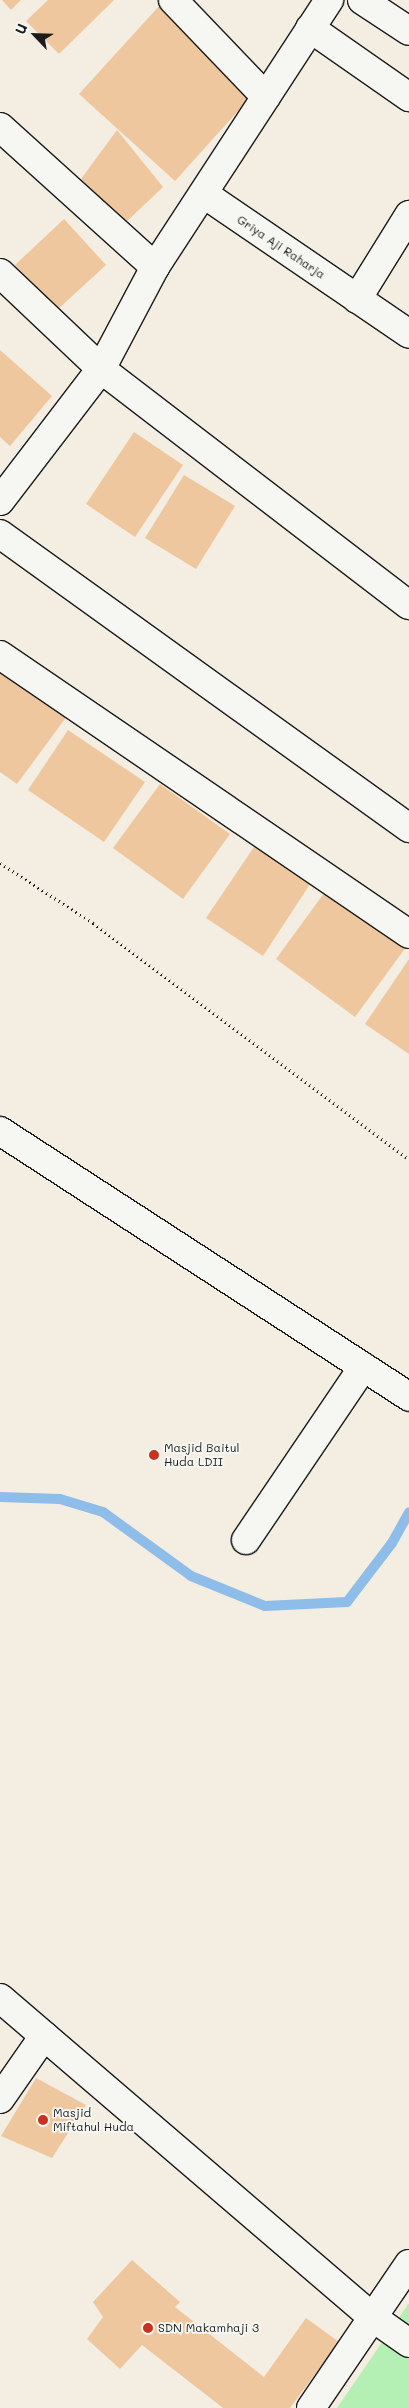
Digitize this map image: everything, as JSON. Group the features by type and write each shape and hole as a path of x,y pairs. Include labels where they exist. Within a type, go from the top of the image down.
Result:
{"street":[{"path":"173,0 266,97"},
{"path":"0,501 101,369 155,268 330,0"},
{"path":"362,0 409,31"},
{"path":"310,28 409,97"},
{"path":"0,127 155,268"},
{"name":"Griya Aji Raharja","path":"204,194 409,334"},
{"path":"357,299 409,215"},
{"path":"0,273 101,369 409,605"},
{"path":"0,534 409,828"},
{"path":"0,655 409,934"},
{"path":"0,1131 409,1397"},
{"path":"246,1540 363,1367"},
{"path":"0,1998 372,2317 409,2343"},
{"path":"0,2099 44,2036"},
{"path":"311,2408 409,2264"}],"path":[{"path":"0,862 94,923 409,1159"}],"green space":[{"path":"409,2303 409,2408 337,2408"}],"building":[{"path":"2,0 21,0 11,10"},
{"path":"48,0 114,0 59,54 26,21"},
{"path":"161,4 256,91 175,181 79,94"},
{"path":"117,130 163,187 124,224 81,179"},
{"path":"64,219 106,265 57,310 15,265"},
{"path":"0,350 52,396 10,446 0,437"},
{"path":"134,432 183,465 135,537 86,504"},
{"path":"184,475 235,506 196,569 145,538"},
{"path":"0,661 70,712 17,784 0,772"},
{"path":"68,730 145,782 104,842 28,790"},
{"path":"160,784 230,834 183,899 113,848"},
{"path":"260,838 316,875 263,956 206,918"},
{"path":"330,885 409,943 355,1017 276,959"},
{"path":"409,959 409,1054 365,1024"},
{"name":"Masjid Miftahul Huda","path":"36,2078 86,2105 52,2158 1,2136"},
{"name":"SDN Makamhaji 3","path":"132,2260 180,2302 175,2307 264,2377 306,2318 339,2342 290,2408 223,2408 142,2345 120,2369 87,2339 103,2317 93,2302"}],"waterway":[{"path":"0,1497 60,1499 103,1512 191,1576 265,1606 347,1602 392,1543 409,1512"}],"place":[{"name":"Masjid Baitul Huda LDII","path":"154,1455"},
{"name":"Masjid Miftahul Huda","path":"43,2120"},
{"name":"SDN Makamhaji 3","path":"148,2328"}]}
